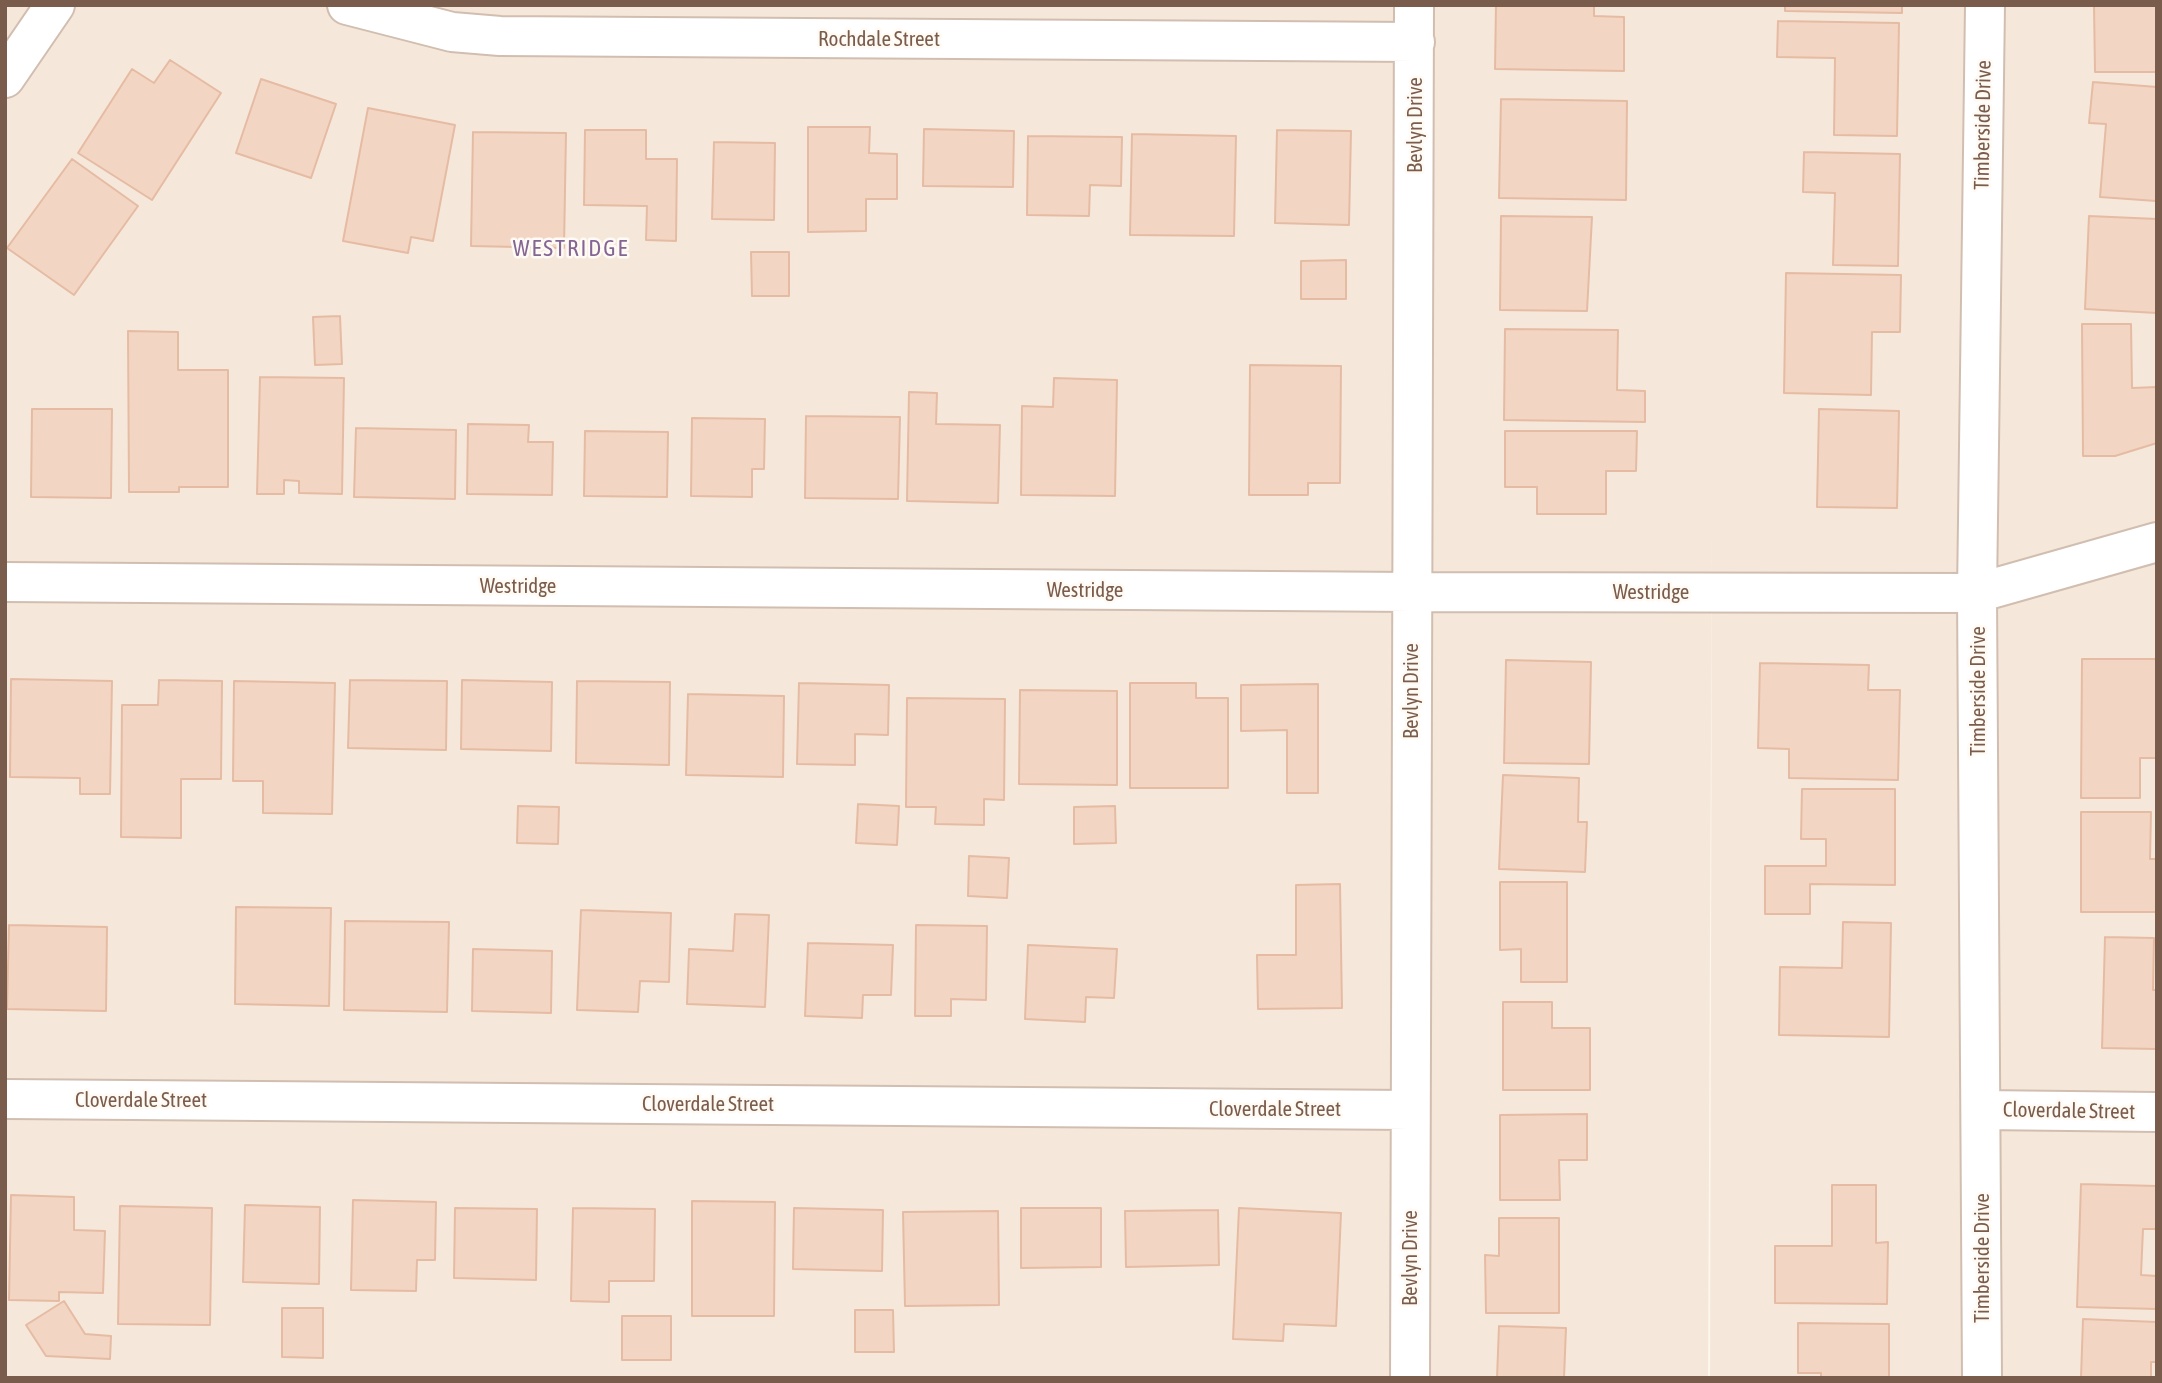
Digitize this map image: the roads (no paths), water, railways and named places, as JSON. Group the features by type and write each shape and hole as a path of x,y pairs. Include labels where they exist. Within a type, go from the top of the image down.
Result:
{"street":[{"path":"5,78 55,5"},
{"name":"Rochdale Street","path":"347,5 452,32 500,36 1415,24"},
{"name":"Timberside Drive","path":"1982,1378 1978,593 1985,5"},
{"name":"Bevlyn Drive","path":"1410,1378 1415,24"},
{"name":"Westridge","path":"5,582 1412,592 1978,593 2157,542"},
{"name":"Cloverdale Street","path":"5,1099 1410,1110"},
{"name":"Cloverdale Street","path":"1982,1110 2157,1112"}],"district":[{"name":"WESTRIDGE","path":"571,249"}]}
